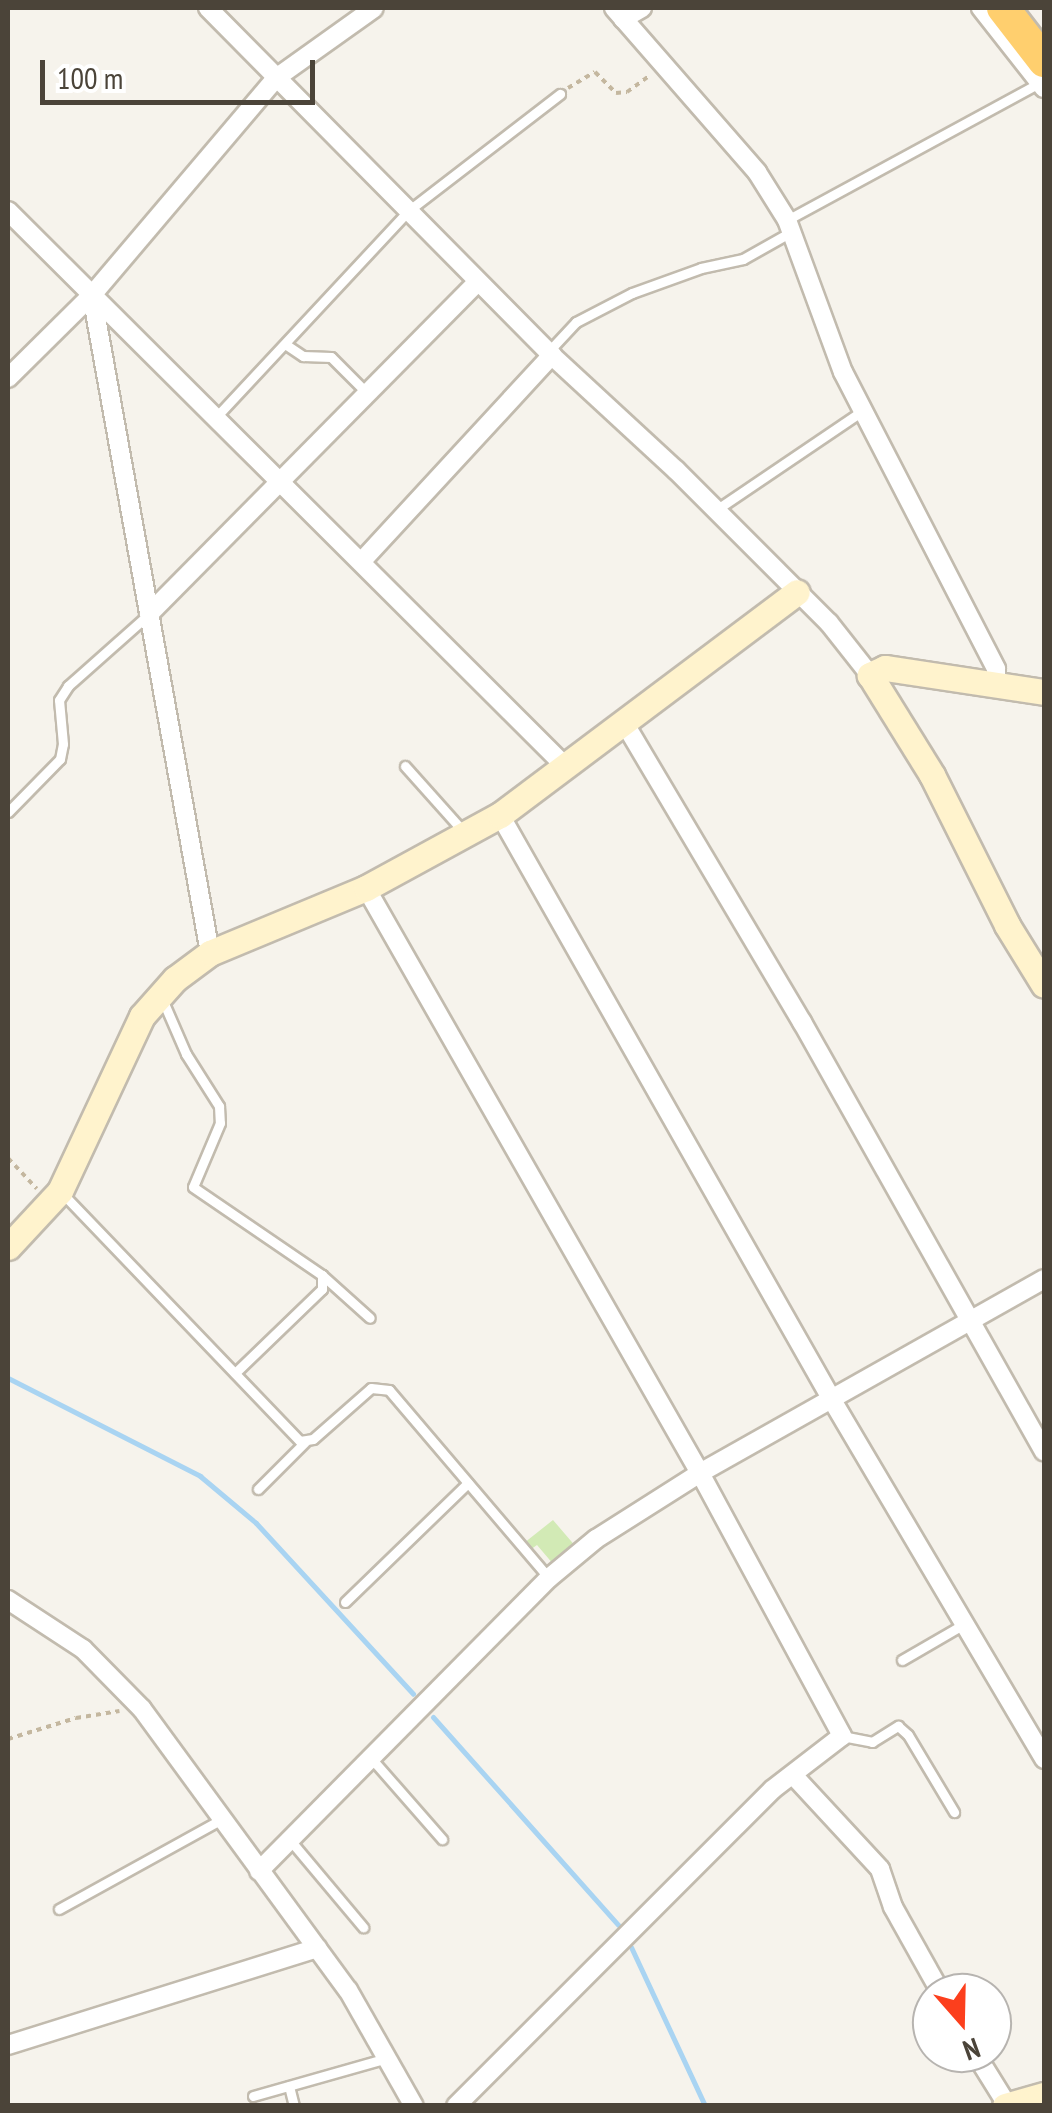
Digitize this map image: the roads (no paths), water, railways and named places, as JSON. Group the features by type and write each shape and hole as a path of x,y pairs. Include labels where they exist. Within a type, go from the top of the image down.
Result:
{"highway":[{"path":"1003,8 1043,77"}],"street":[{"path":"208,8 550,354 829,623 870,675 932,775 1007,925 1044,986"},
{"path":"8,378 92,294 276,78 374,8"},
{"path":"642,8 619,13 757,172 789,226 843,372 996,669 996,684"},
{"path":"981,8 1043,77"},
{"path":"8,211 565,766"},
{"path":"149,614 478,282"},
{"path":"92,294 210,954"},
{"path":"361,562 550,354"},
{"path":"8,1247 55,1197 142,1016 161,994 210,954 366,888 500,815 797,592"},
{"path":"870,675 886,668 1044,692"},
{"path":"625,724 802,1022 1044,1452"},
{"path":"500,815 832,1400 1044,1759"},
{"path":"366,888 700,1473 842,1736 772,1790 456,2106"},
{"path":"259,1871 549,1578 596,1539 700,1473 1044,1279"},
{"path":"8,1600 83,1649 136,1702 317,1948 414,2106"},
{"path":"793,1775 880,1870 893,1907 930,1973"},
{"path":"8,2045 317,1948"},
{"path":"987,2073 1007,2105 1044,2095"}],"lane":[{"path":"550,354 576,322 632,293 701,268 742,259 789,226 1043,77"},
{"path":"216,416 408,211 560,94"},
{"path":"284,344 303,356 331,357 368,394"},
{"path":"716,510 862,411"},
{"path":"8,812 60,758 64,744 59,700 68,686 149,614"},
{"path":"405,766 466,834"},
{"path":"161,994 186,1054 219,1106 220,1123 193,1187 322,1275 370,1318"},
{"path":"55,1197 300,1441 308,1440"},
{"path":"235,1373 322,1289 322,1275"},
{"path":"258,1489 370,1388 389,1390 549,1578"},
{"path":"345,1602 468,1483"},
{"path":"902,1660 964,1624"},
{"path":"842,1736 872,1742 898,1726 908,1735 954,1812"},
{"path":"371,1758 442,1839"},
{"path":"59,1909 222,1819"},
{"path":"290,1840 363,1927"},
{"path":"253,2096 387,2058"},
{"path":"289,2086 294,2106"}],"waterway":[{"path":"8,1378 200,1476 256,1523 413,1694"},
{"path":"433,1717 618,1925"},
{"path":"631,1947 705,2106"}]}
